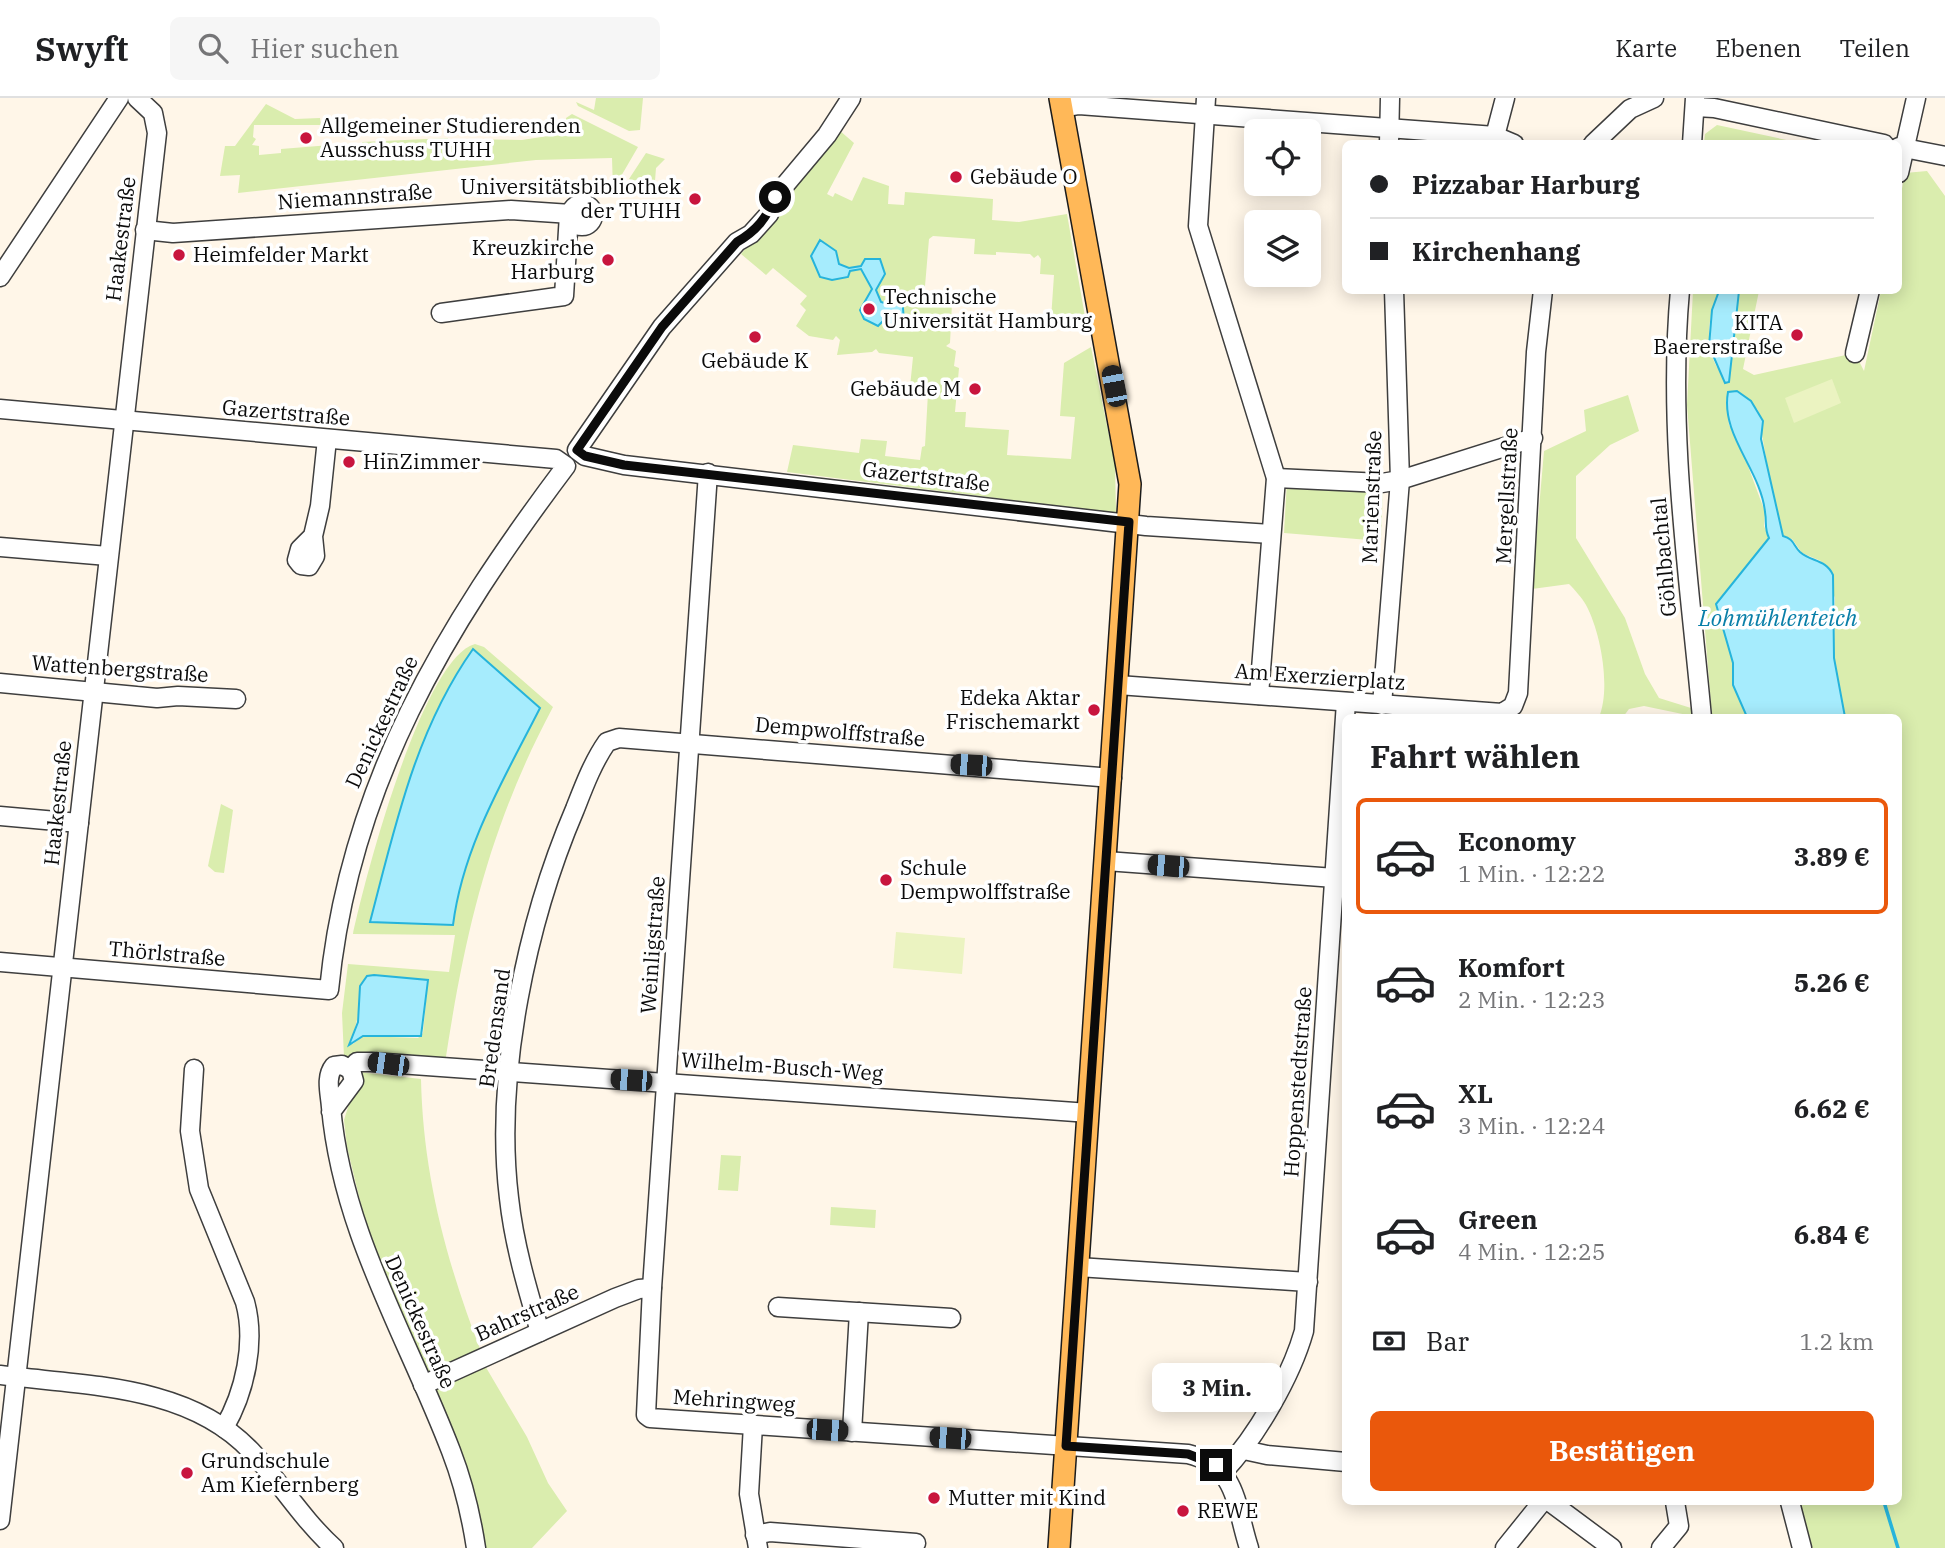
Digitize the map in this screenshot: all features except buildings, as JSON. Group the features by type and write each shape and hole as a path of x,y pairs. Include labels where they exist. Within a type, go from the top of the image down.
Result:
{"main road":[{"path":"1059,1548 1129,522 1129,468 1061,103"}],"street":[{"path":"0,278 119,98"},
{"name":"Haakestraße","path":"0,1520 8,1376 64,968 122,422 157,126 153,113 137,98"},
{"name":"Gazertstraße","path":"851,98 827,135 775,197 769,214 751,234 737,242 662,327 577,450 585,456 624,465 708,472 1146,526 1271,534"},
{"path":"1389,136 1390,98"},
{"path":"1495,136 1505,98"},
{"path":"1597,140 1619,117 1654,98"},
{"path":"1916,98 1902,148 1945,156"},
{"path":"1692,140 1695,102 1865,140"},
{"path":"1061,103 1206,106 1389,136 1495,136 1504,140"},
{"path":"1206,106 1198,226 1276,478 1259,695"},
{"name":"Niemannstraße","path":"145,230 173,233 511,210 570,214 564,296 440,313"},
{"name":"Marienstraße","path":"1382,705 1400,480 1394,294"},
{"name":"Mergellstraße","path":"1514,704 1519,681 1536,352 1543,294"},
{"name":"Göhlbachtal","path":"1680,294 1675,342 1679,477 1702,714"},
{"path":"1854,353 1869,294"},
{"name":"Gazertstraße","path":"0,409 556,459 566,466"},
{"path":"1276,478 1382,483 1400,480 1533,438"},
{"path":"313,536 320,506 327,439"},
{"name":"Denickestraße","path":"329,990 338,920 356,845 370,799 405,716 455,629 566,466"},
{"name":"Weinligstraße","path":"650,1418 645,1409 652,1288 708,472"},
{"path":"0,547 108,556"},
{"name":"Wattenbergstraße","path":"0,683 157,698 178,696 236,699"},
{"name":"Am Exerzierplatz","path":"1118,685 1502,713 1514,704"},
{"name":"Hoppenstedtstraße","path":"1345,714 1346,702"},
{"name":"Dempwolffstraße","path":"607,742 619,738 689,742 1112,778"},
{"name":"Bredensand","path":"540,1332 517,1252 509,1196 510,1074 521,988 537,914 560,843 607,742"},
{"name":"Hoppenstedtstraße","path":"1224,1471 1244,1450 1299,1350 1304,1331 1342,766"},
{"path":"0,816 79,823"},
{"path":"1106,861 1335,878"},
{"name":"Thörlstraße","path":"0,962 329,990"},
{"name":"Wilhelm-Busch-Weg","path":"350,1069 357,1062 371,1062 510,1074 666,1082 1089,1113"},
{"name":"Denickestraße","path":"350,1069 337,1065 328,1075 340,1169 363,1249 462,1482 476,1548"},
{"path":"194,1069 190,1131 199,1189 245,1302 249,1322 245,1374 236,1406 224,1428"},
{"path":"1078,1267 1308,1282"},
{"name":"Bahrstraße","path":"423,1385 615,1298 639,1289 652,1288"},
{"path":"778,1307 951,1318"},
{"path":"852,1432 859,1312"},
{"path":"8,1376 151,1396 187,1407 224,1428 251,1452 295,1508 334,1548"},
{"name":"Mehringweg","path":"650,1418 1188,1454 1209,1461 1224,1471"},
{"path":"753,1425 749,1494 756,1541 770,1532 916,1543"},
{"path":"1244,1450 1267,1455 1342,1462"},
{"path":"1224,1471 1249,1548"},
{"path":"1508,1543 1540,1505"},
{"path":"1554,1505 1612,1548"},
{"path":"1661,1548 1679,1526 1676,1505"},
{"path":"1791,1505 1802,1548"}],"green space":[{"path":"596,98 643,98 640,130 629,131 578,106 576,102 594,110"},
{"path":"266,104 295,119 320,118 321,125 254,125 253,137 256,139 252,145 259,146 259,155 281,153 281,149 355,143 357,146 362,145 362,142 448,138 448,142 454,142 454,139 522,140 548,136 550,133 556,135 558,131 553,128 567,126 566,118 572,114 638,147 613,190 612,158 536,160 238,193 240,175 220,176 225,146 235,146"},
{"path":"1717,125 1786,140 1704,140 1705,134"},
{"path":"839,130 854,143 827,194 833,197 835,193 852,201 863,177 889,186 888,204 904,205 905,192 993,199 992,220 1019,222 1067,214 1087,328 1051,319 1054,275 1040,274 1041,259 1038,255 1034,258 1030,254 974,254 975,239 933,236 929,239 924,298 927,301 952,303 950,343 946,346 956,351 954,366 959,368 955,412 966,412 965,427 1009,430 1007,455 1071,459 1075,417 1060,416 1064,363 1091,347 1115,465 1116,513 787,472 793,445 859,453 861,439 887,441 885,456 920,460 922,447 925,446 928,393 910,387 913,357 879,353 876,349 872,352 837,355 840,340 836,336 833,340 809,336 796,326 806,310 800,304 807,296 773,268 766,275 741,254"},
{"path":"646,153 665,159 656,168 654,194 629,179"},
{"path":"1927,171 1945,196 1945,1548 1810,1548 1799,1505 1902,1505 1902,714 1844,714 1834,658 1835,598 1821,561 1802,553 1792,539 1784,537 1773,500 1758,410 1738,393 1726,400 1729,425 1738,439 1765,512 1764,526 1769,538 1716,605 1733,663 1733,685 1746,714 1712,714 1687,405 1693,294 1718,294 1711,314 1709,339 1714,362 1729,382 1739,294 1758,294 1743,369 1754,375 1855,353 1864,371 1880,294 1902,294 1902,188 1905,173"},
{"path":"1832,379 1841,403 1794,423 1785,398"},
{"path":"1628,395 1639,431 1610,445 1576,476 1576,538 1625,618 1645,674 1659,698 1691,708 1692,714 1644,706 1629,709 1625,714 1600,714 1604,691 1603,661 1596,630 1586,605 1569,584 1532,589 1544,451 1586,431 1584,410"},
{"path":"1287,481 1383,487 1381,541 1284,533"},
{"path":"475,644 484,647 553,707 512,794 496,837 471,923 445,1063 344,1057 342,1013 348,964 449,972 455,935 353,934 382,823 398,775 435,688 455,658","holes":["367,976 428,980 423,1033 418,1038 363,1036 353,1044 349,1043"]},
{"path":"221,804 233,810 224,873 215,872 208,866"},
{"path":"896,932 965,938 962,974 893,968"},
{"path":"359,1072 421,1079 426,1150 439,1219 458,1287 482,1354 429,1375 392,1294 363,1213 347,1147 344,1120"},
{"path":"721,1155 741,1156 738,1191 718,1190"},
{"path":"831,1207 876,1210 875,1228 830,1225"},
{"path":"484,1364 527,1437 548,1483 567,1511 532,1548 485,1548 466,1468 433,1391"}],"water":[{"path":"820,240 836,251 839,264 849,268 861,266 865,259 880,259 885,274 876,290 881,302 888,304 896,294 902,293 904,323 897,326 883,321 878,326 864,319 860,310 872,289 861,269 850,271 848,277 832,280 820,277 811,256"},
{"path":"1718,294 1739,294 1729,382 1725,383 1709,346 1712,310"},
{"name":"Lohmühlenteich","path":"1737,391 1751,401 1763,421 1761,439 1783,536 1804,555 1826,566 1833,575 1834,658 1844,714 1746,714 1733,685 1733,663 1716,604 1769,538 1762,497 1730,423 1728,392"},
{"path":"473,649 540,708 475,840 458,896 453,925 370,922 398,815 422,746 453,680"},
{"path":"367,976 428,980 421,1036 363,1036 349,1045 358,1022 360,986"}],"waterway":[{"path":"1885,1505 1898,1548"}],"place":[{"name":"Allgemeiner Studierenden Ausschuss TUHH","path":"306,138"},
{"name":"Gebäude O","path":"956,177"},
{"name":"Universitätsbibliothek der TUHH","path":"695,199"},
{"name":"Heimfelder Markt","path":"179,255"},
{"name":"Kreuzkirche Harburg","path":"608,260"},
{"name":"Technische Universität Hamburg","path":"869,309"},
{"name":"KITA Baererstraße","path":"1797,335"},
{"name":"Gebäude K","path":"755,337"},
{"name":"Gebäude M","path":"975,389"},
{"name":"HinZimmer","path":"349,462"},
{"name":"Edeka Aktar Frischemarkt","path":"1094,710"},
{"name":"Schule Dempwolffstraße","path":"886,880"},
{"name":"Grundschule Am Kiefernberg","path":"187,1473"},
{"name":"Mutter mit Kind","path":"934,1498"},
{"name":"REWE","path":"1183,1511"}],"route":[{"path":"775,197 769,214 751,234 737,242 662,327 577,450 585,456 624,465 708,472 982,507 1129,522 1066,1446 1188,1454 1216,1465"}]}
